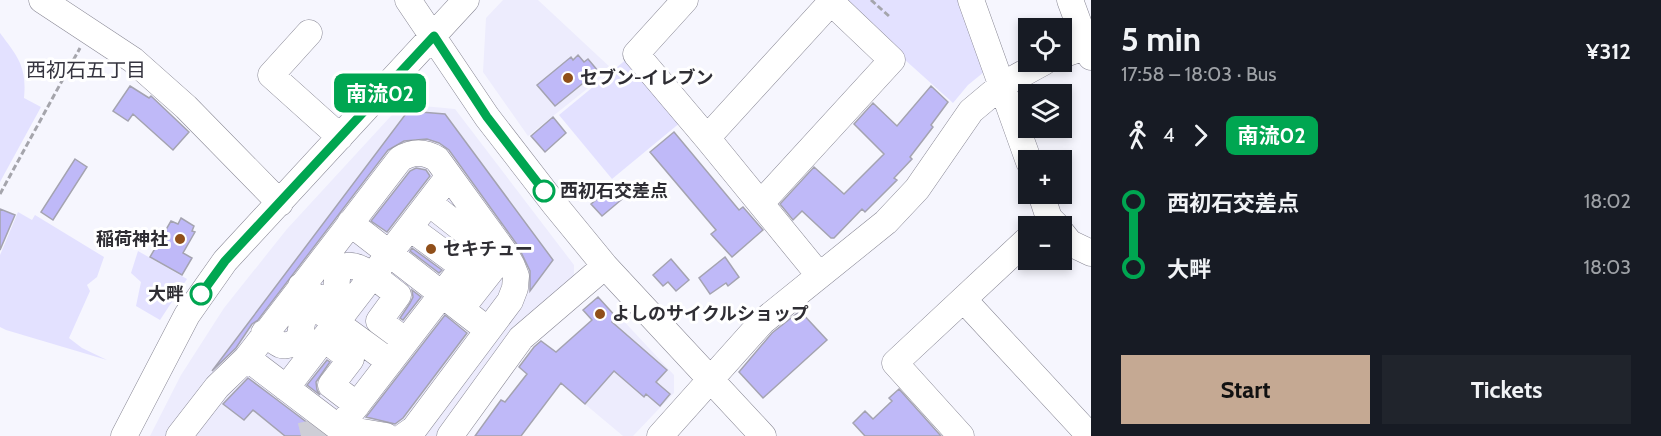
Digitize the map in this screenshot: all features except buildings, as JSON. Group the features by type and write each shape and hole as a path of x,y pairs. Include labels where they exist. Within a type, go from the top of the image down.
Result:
{"street":[{"path":"42,0 133,60 186,107 280,203"},
{"path":"408,0 487,117 555,205 606,266 763,436"},
{"path":"124,436 187,315 225,261 466,0"},
{"path":"685,0 636,54 819,275"},
{"path":"971,0 1025,150"},
{"path":"1070,0 1089,51 1072,54"},
{"path":"707,138 832,1 892,60 761,203"},
{"path":"309,33 271,75 340,137"},
{"path":"660,436 762,322 902,207 918,189 971,111 1002,86 1026,72"},
{"path":"179,436 217,387 247,358 399,159 409,153 429,154 437,159 485,238"},
{"path":"286,388 449,176"},
{"path":"404,436 414,429 510,302 515,288 516,276 505,253 429,202"},
{"path":"350,223 488,330"},
{"path":"410,228 463,267"},
{"path":"452,302 463,267 485,238"},
{"path":"1072,244 1091,253"},
{"path":"962,436 895,363 1018,248"},
{"path":"339,428 406,341 505,253"},
{"path":"301,286 316,297 327,299 336,291 338,274 347,266 356,266 398,296 379,321 406,341"},
{"path":"450,436 521,338 606,266"},
{"path":"964,300 1089,436"},
{"path":"264,333 281,345 289,345 297,340 302,320 313,311 325,314 331,331 351,359 331,385 357,405"},
{"path":"331,331 390,362"},
{"path":"247,358 339,428 386,436"}],"path":[{"path":"871,0 890,17"},
{"path":"0,194 89,33"}],"shaded area":[{"path":"503,0 538,0 612,69 528,136 483,72 486,18"},
{"path":"845,0 963,0 984,72 968,85 953,103 845,6"},
{"path":"0,33 20,63 24,78 24,98 41,107 0,182"},
{"path":"628,58 681,122 612,179 559,115"},
{"path":"402,104 455,109 574,265 574,278 438,436 150,436 181,375 224,308 287,229"},
{"path":"18,212 32,220 35,215 104,257 97,277 87,285 90,291 69,338 82,348 107,360 0,327 0,255"},
{"path":"138,251 187,279 160,320 136,306 141,282 131,273"},
{"path":"619,316 674,375 674,393 633,436 623,436 561,384"}],"tunnel":[{"path":"301,436 330,429 338,436"}],"bus line":[{"name":"南流02","path":"201,294 225,261 410,59 434,36 487,117 544,191"}],"place":[{"name":"セブン-イレブン","path":"568,78"},
{"name":"西初石交差点","path":"544,191"},
{"name":"稲荷神社","path":"180,239"},
{"name":"セキチュー","path":"431,249"},
{"name":"大畔","path":"201,294"},
{"name":"よしのサイクルショップ","path":"600,314"}],"district":[{"name":"西初石五丁目","path":"86,70"}]}
